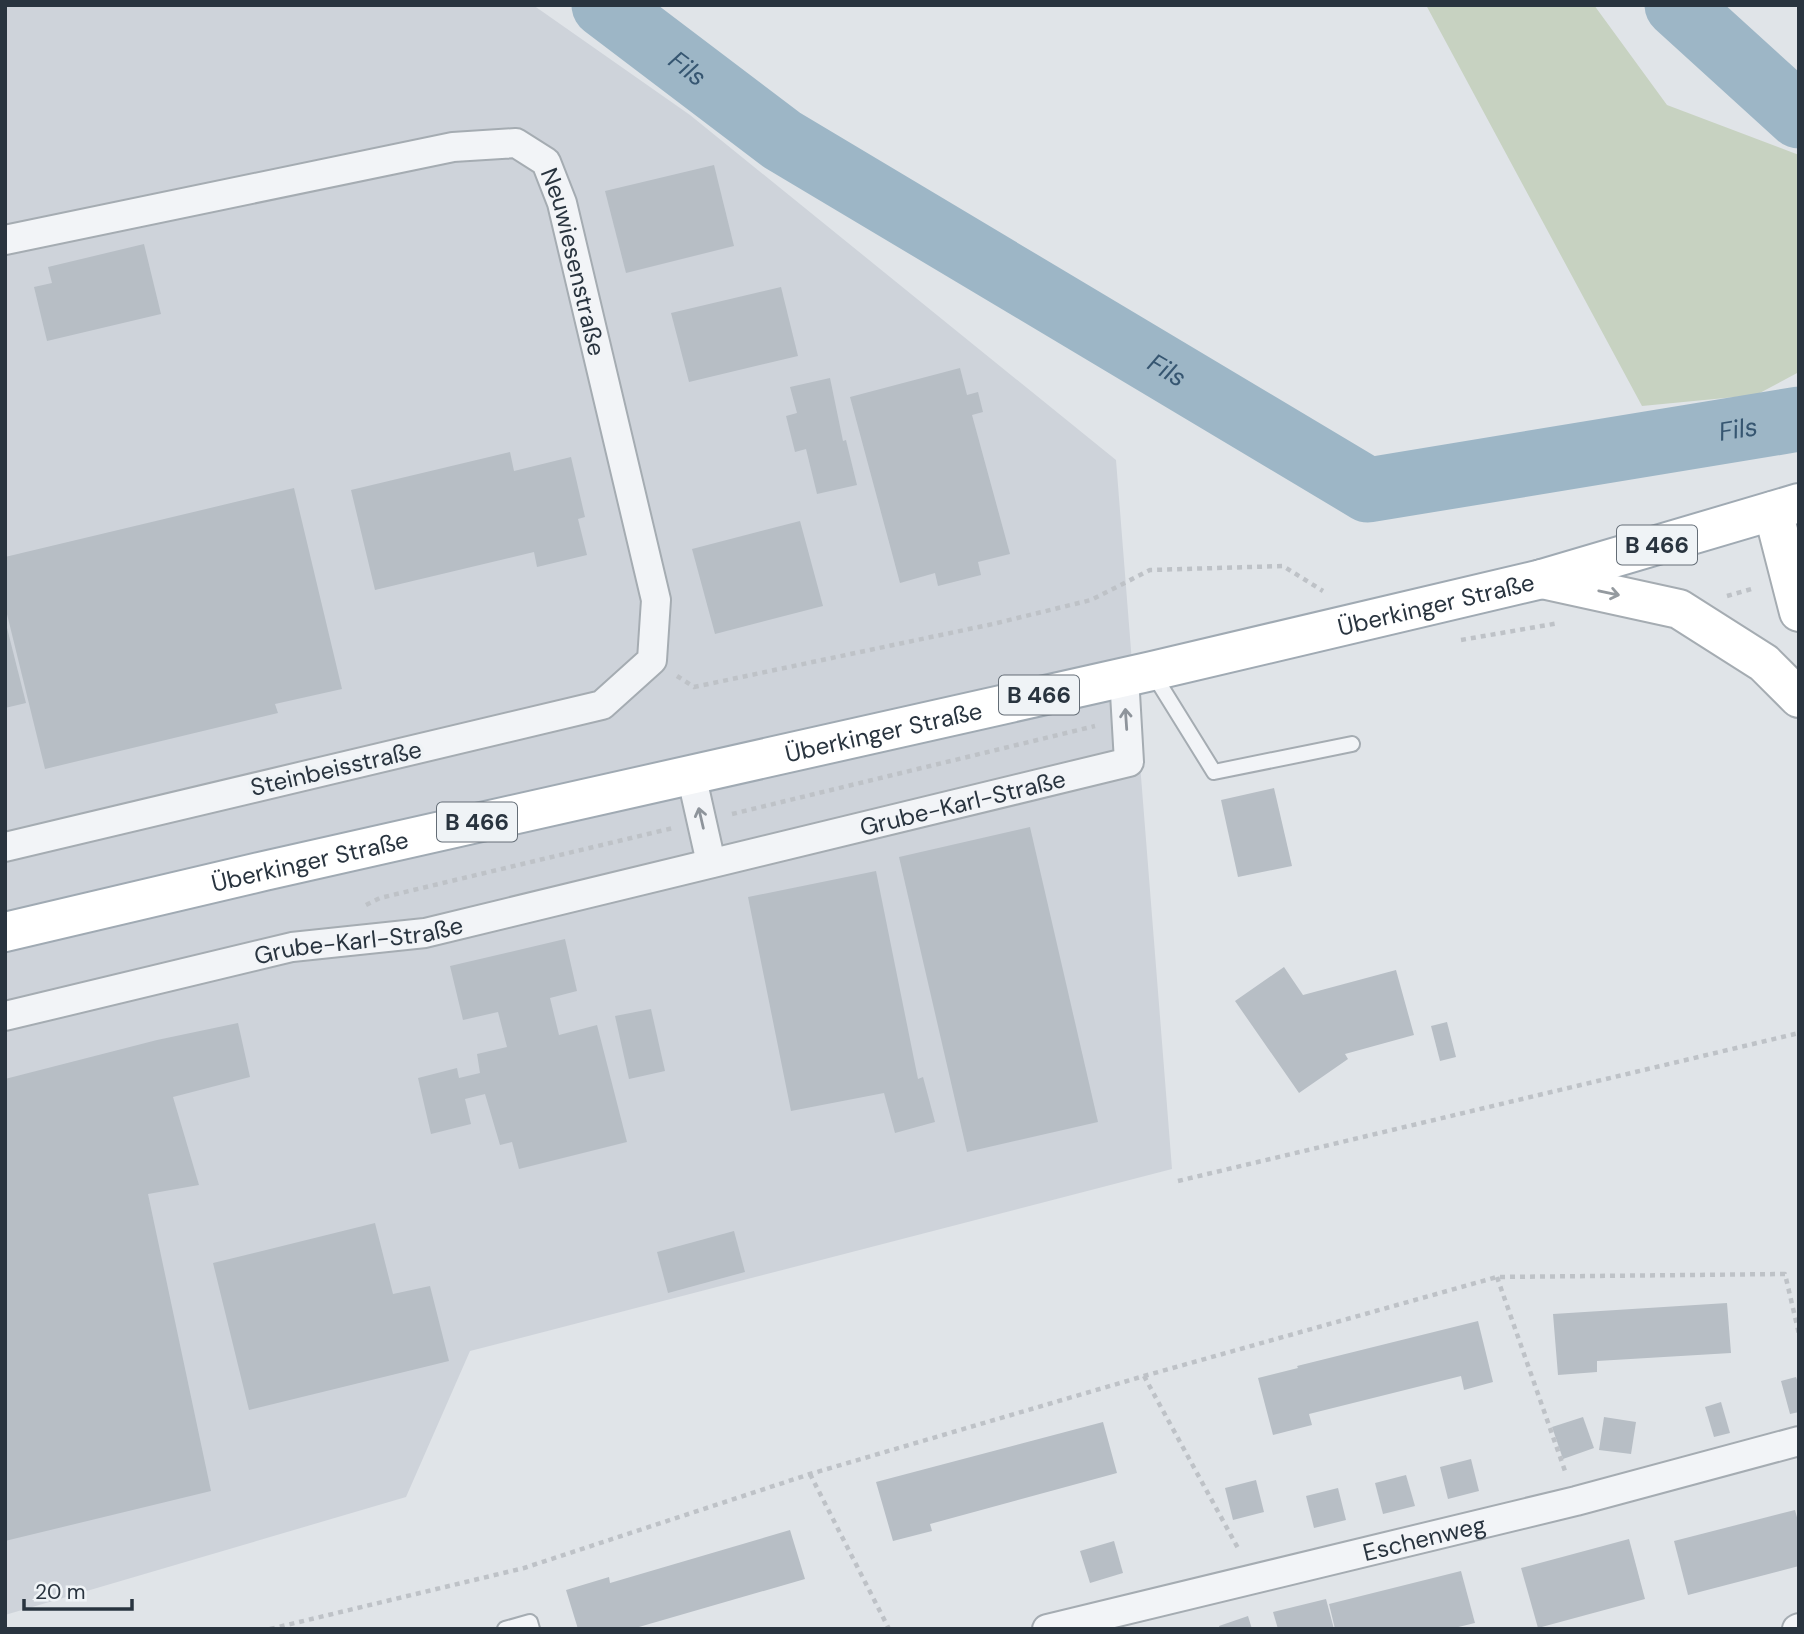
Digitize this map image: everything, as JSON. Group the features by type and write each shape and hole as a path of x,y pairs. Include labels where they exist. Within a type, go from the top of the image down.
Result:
{"main road":[{"name":"Überkinger Straße","path":"5,932 1542,579 1786,507"},
{"path":"1786,507 1794,595"},
{"path":"1542,579 1679,609 1764,663 1799,698"}],"street":[{"name":"Neuwiesenstraße","path":"5,240 453,147 516,143 546,162 562,203 656,600 652,660"},
{"name":"Steinbeisstraße","path":"5,847 602,705 652,660"},
{"name":"Grube-Karl-Straße","path":"5,1016 292,947 425,933 1129,762 1126,719 1138,673"},
{"path":"691,774 710,863"},
{"name":"Eschenweg","path":"1048,1629 1576,1501 1799,1441"}],"lane":[{"path":"1138,673 1214,772 1352,744"},
{"path":"505,1629 530,1622 532,1629"}],"path":[{"path":"652,660 694,687 993,624 1091,600 1150,570 1283,566 1368,620"},
{"path":"1679,609 1794,595"},
{"path":"1459,640 1564,622"},
{"path":"358,910 380,898 1126,719"},
{"path":"1178,1181 1799,1033"},
{"path":"270,1629 524,1568 810,1474 1144,1376 1497,1277 1785,1274 1799,1334"},
{"path":"1497,1277 1576,1501"},
{"path":"1144,1376 1253,1578"},
{"path":"810,1474 889,1629"}],"shaded area":[{"path":"5,5 533,5 690,115 1116,460 1172,1169 470,1351 406,1497 5,1615"}],"green space":[{"path":"1426,5 1594,5 1667,105 1799,155 1799,372 1756,395 1642,406"}],"building":[{"path":"714,165 734,246 626,273 605,191"},
{"path":"144,244 161,314 47,341 34,287 52,283 48,267"},
{"path":"781,287 798,356 689,382 671,313"},
{"path":"960,368 967,395 978,392 983,412 972,415 1010,554 978,562 981,575 938,586 935,573 900,583 850,397"},
{"path":"830,378 843,441 846,440 857,485 817,494 806,449 795,452 786,416 797,413 790,387"},
{"path":"510,452 514,471 571,457 585,517 578,519 587,555 537,567 534,552 375,590 351,490"},
{"path":"294,488 342,689 275,704 278,713 45,769 5,606 5,557"},
{"path":"800,521 823,606 715,634 692,549"},
{"path":"5,620 26,703 5,708"},
{"path":"1274,788 1292,866 1238,877 1221,800"},
{"path":"1030,827 1098,1122 967,1152 899,857"},
{"path":"876,871 918,1079 923,1077 935,1122 895,1133 884,1093 791,1111 748,897"},
{"path":"565,939 577,991 550,998 559,1035 597,1025 627,1142 519,1169 512,1142 500,1145 485,1094 465,1099 471,1124 431,1134 418,1078 457,1068 459,1078 480,1073 477,1054 507,1047 498,1012 463,1020 450,966"},
{"path":"1284,967 1303,995 1396,970 1414,1035 1345,1054 1348,1059 1299,1093 1235,1001"},
{"path":"651,1009 665,1071 629,1079 615,1016"},
{"path":"1447,1022 1456,1057 1440,1061 1431,1026"},
{"path":"238,1023 250,1077 173,1097 199,1185 148,1194 211,1491 5,1541 5,1079 157,1040"},
{"path":"375,1223 393,1294 430,1286 449,1361 249,1410 213,1263"},
{"path":"734,1231 745,1272 668,1293 657,1252"},
{"path":"1727,1303 1731,1353 1597,1361 1597,1372 1558,1375 1553,1314"},
{"path":"1478,1321 1493,1382 1464,1390 1461,1376 1309,1414 1312,1425 1273,1435 1258,1378"},
{"path":"1796,1377 1799,1385 1799,1412 1790,1414 1781,1381"},
{"path":"1721,1402 1730,1433 1714,1437 1705,1407"},
{"path":"1583,1417 1594,1448 1563,1459 1552,1427"},
{"path":"1604,1417 1636,1422 1631,1454 1599,1450"},
{"path":"1103,1422 1117,1473 930,1524 932,1531 893,1541 876,1482"},
{"path":"1471,1459 1479,1491 1448,1499 1440,1467"},
{"path":"1406,1475 1415,1506 1383,1514 1375,1483"},
{"path":"1256,1480 1264,1512 1233,1520 1225,1488"},
{"path":"1338,1488 1346,1520 1314,1528 1306,1496"},
{"path":"1795,1510 1799,1525 1799,1566 1688,1595 1674,1541"},
{"path":"790,1530 805,1579 632,1629 578,1629 566,1590 609,1577 610,1583"},
{"path":"1629,1539 1645,1599 1538,1628 1521,1568"},
{"path":"1114,1541 1123,1573 1090,1583 1080,1551"},
{"path":"1461,1571 1475,1623 1450,1629 1335,1629 1329,1604"},
{"path":"1326,1599 1334,1629 1278,1629 1273,1612"},
{"path":"1248,1616 1252,1629 1220,1629 1219,1626"}],"waterway":[{"name":"Fils","path":"604,5 782,140 1368,490 1799,419"},
{"name":"Fils","path":"1677,5 1799,116"}]}
